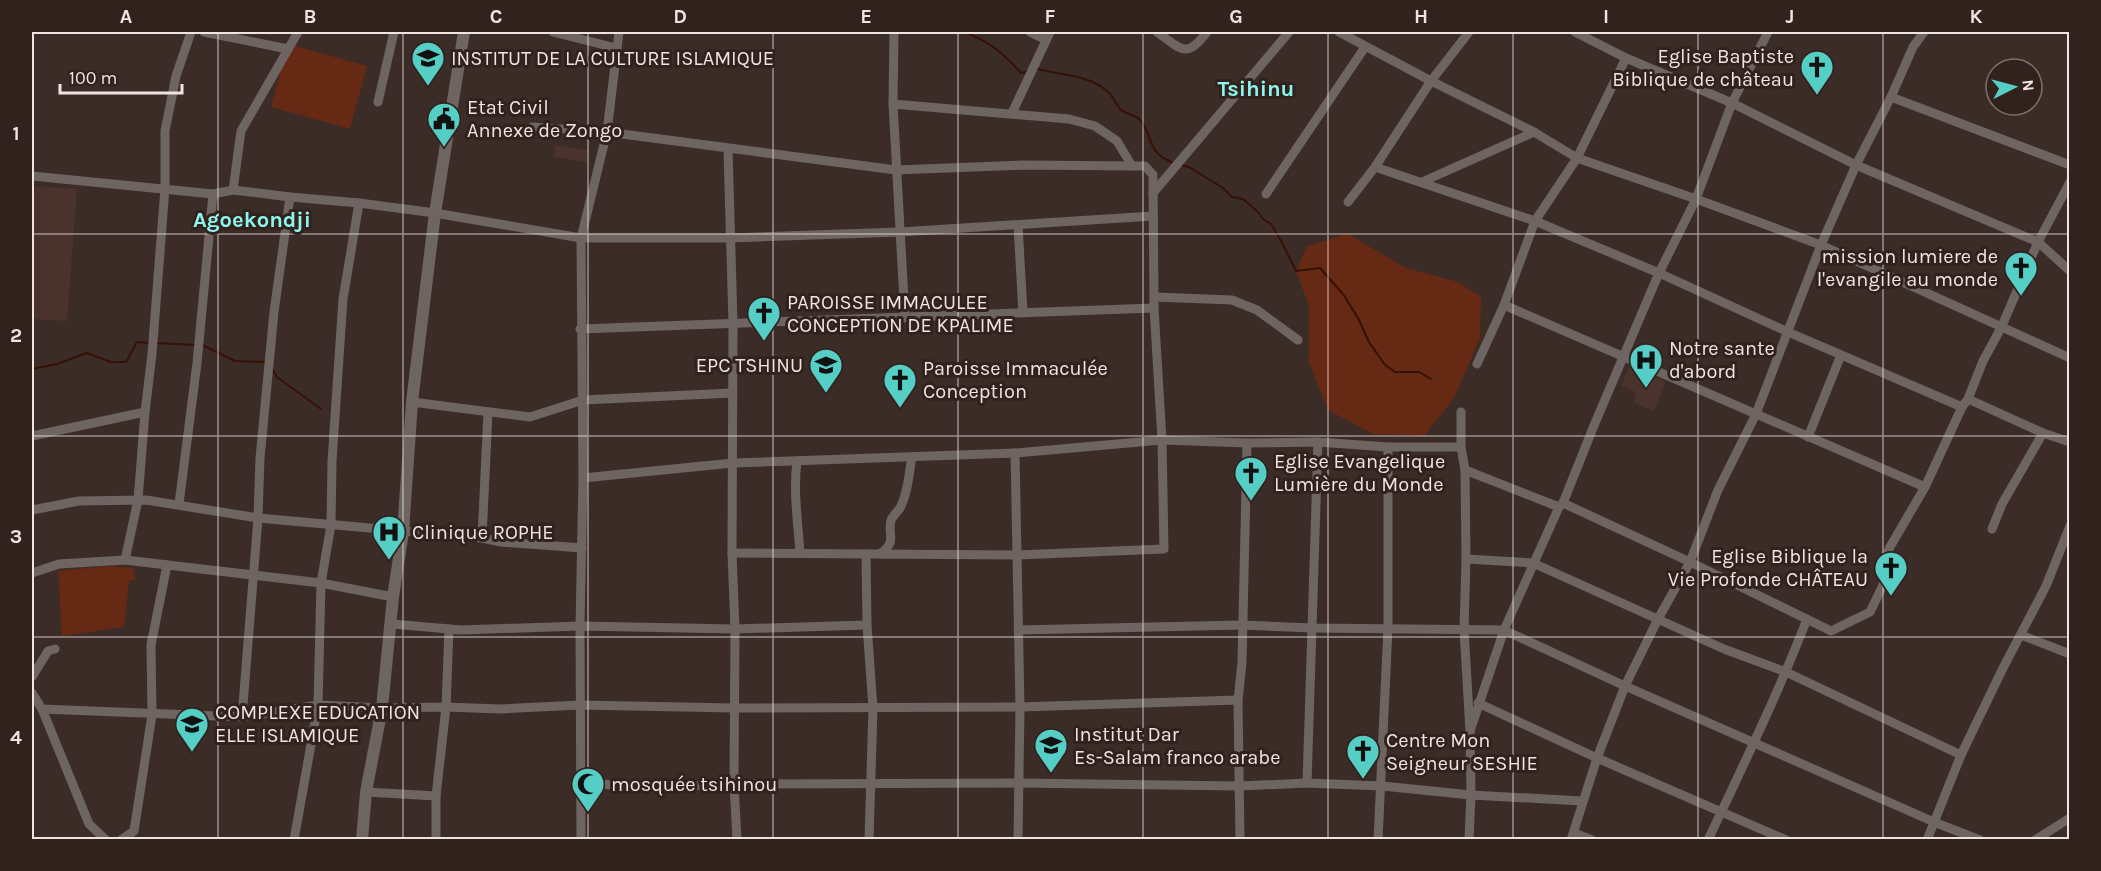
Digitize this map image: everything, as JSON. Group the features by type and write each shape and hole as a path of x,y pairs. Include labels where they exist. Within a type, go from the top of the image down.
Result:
{"street":[{"path":"125,560 138,500 152,354 165,188 165,131 176,76 191,32"},
{"path":"204,32 288,49"},
{"path":"233,190 241,131 298,32"},
{"path":"378,102 394,32"},
{"path":"362,840 366,792 382,708 393,597 403,532 412,402 435,213 464,32"},
{"path":"553,32 616,48"},
{"path":"581,840 580,626 583,400 580,329 581,238 607,132 619,32"},
{"path":"894,32 893,104 905,318"},
{"path":"1012,113 1048,36 1030,32"},
{"path":"1157,32 1180,49 1187,49 1197,44 1207,32"},
{"path":"1153,193 1289,32"},
{"path":"1340,32 1365,47 1534,132 1577,158 1821,245 2070,358"},
{"path":"1348,202 1376,167 1431,81 1469,32"},
{"path":"1575,32 1626,58 1732,103 1856,165 2038,242 2070,271"},
{"path":"1470,731 1504,630 1561,505 1659,273 1696,199 1732,103 1768,32"},
{"path":"1592,840 1573,836 1582,801 1625,686 1658,619 1690,562 1718,490 1756,414 1821,245 1856,165 1891,97 1913,47 1924,32"},
{"path":"1266,194 1365,47"},
{"path":"1477,364 1504,305 1535,221 1577,158 1626,58"},
{"path":"1891,97 2070,165"},
{"path":"893,104 1069,119 1095,126 1117,141 1132,166"},
{"path":"532,127 607,132 728,150 896,170 1023,165 1145,166 1153,175 1154,303 1162,440 1164,549 1018,555 732,553"},
{"path":"1422,182 1534,132"},
{"path":"728,150 733,323 732,553 735,629 736,840"},
{"path":"1376,167 1535,221 1659,273 1841,356 1962,407"},
{"path":"32,176 213,194 233,190 359,203 435,213 581,238 730,238 900,232 1153,216"},
{"path":"1465,470 1561,505 1690,562 1831,631 1870,612 1886,579 1887,554 1890,547 1925,487 1962,407 1968,399 1983,361 2001,328 2038,242 2070,182"},
{"path":"179,504 198,363 213,194"},
{"path":"242,717 274,312 290,197"},
{"path":"294,840 318,705 321,583 331,525 332,461 343,299 359,203"},
{"path":"1018,225 1023,313"},
{"path":"580,329 1023,313 1154,303 1232,300 1257,310 1298,340"},
{"path":"1504,305 1925,487"},
{"path":"1808,437 1841,356"},
{"path":"412,402 531,417 583,400 732,393"},
{"path":"1968,399 2043,434 2070,442"},
{"path":"482,538 488,411"},
{"path":"32,436 145,412"},
{"path":"1461,412 1461,447 1465,470 1464,630 1470,731 1469,840"},
{"path":"1992,529 2002,504 2043,434"},
{"path":"583,478 733,463 1015,453 1162,440 1461,447"},
{"path":"1240,840 1238,700 1242,663 1241,625 1247,442"},
{"path":"1306,783 1318,442"},
{"path":"1378,840 1388,628 1388,447"},
{"path":"1015,453 1020,707 1018,840"},
{"path":"880,554 889,547 891,542 892,519 904,495 912,457"},
{"path":"797,461 796,516 800,553"},
{"path":"33,507 79,501 138,500 179,504 258,518 582,548"},
{"path":"1927,840 1961,755 2046,586 2070,526"},
{"path":"866,554 867,625 873,708 869,840"},
{"path":"1466,559 1533,563 1724,649 1786,672 1961,755"},
{"path":"32,573 59,564 125,560 321,583 393,597"},
{"path":"121,840 134,831 152,715 152,645 167,565"},
{"path":"1708,840 1755,742 1807,619"},
{"path":"392,624 449,629 580,626 735,629 867,625"},
{"path":"1018,630 1241,625 1504,630 1625,686 1980,840"},
{"path":"436,840 436,796 446,706 449,629"},
{"path":"2021,635 2070,654"},
{"path":"32,677 48,651 56,649"},
{"path":"32,693 42,709 89,824 106,840"},
{"path":"42,709 242,717 318,705 382,708 446,706 500,709 580,705 873,708 1020,707 1238,700"},
{"path":"1478,703 1597,758 1786,840"},
{"path":"580,782 646,788 734,784 1020,783 1239,786 1306,783 1382,786 1471,795 1582,801"},
{"path":"366,792 436,796"},
{"path":"2035,840 2070,818"},
{"path":"134,831 141,840"}],"shaded area":[{"path":"288,44 367,66 350,129 271,107"},
{"path":"556,145 589,150 587,162 554,157"},
{"path":"32,186 77,189 67,321 32,319"},
{"path":"1348,234 1406,268 1458,282 1481,297 1480,338 1454,398 1424,436 1373,434 1328,410 1309,362 1309,306 1296,271 1307,246"},
{"name":"Notre sante d'abord","path":"1630,366 1666,382 1654,411 1633,403 1636,392 1621,386"},
{"path":"108,566 133,568 136,580 129,581 124,627 62,636 58,571"}],"waterway":[{"path":"963,32 995,48 1021,73 1029,71"},
{"path":"1038,69 1083,79 1100,86 1109,93 1121,110 1139,119 1159,155 1174,163"},
{"path":"1180,165 1189,167 1223,188 1232,197 1243,199 1257,211 1271,224 1296,271 1320,268 1343,294 1369,342 1385,365 1395,372 1419,372 1431,379"},
{"path":"32,369 57,364 87,353 111,362 126,362 137,342 151,343"},
{"path":"157,343 196,345"},
{"path":"202,345 235,361 267,362"},
{"path":"272,369 277,377 321,409"}],"place":[{"name":"INSTITUT DE LA CULTURE ISLAMIQUE","path":"428,87"},
{"name":"Eglise Baptiste Biblique de château","path":"1817,96"},
{"name":"Etat Civil Annexe de Zongo","path":"444,148"},
{"name":"mission lumiere de l'evangile au monde","path":"2021,297"},
{"name":"PAROISSE IMMACULEE CONCEPTION DE KPALIME","path":"764,342"},
{"name":"Notre sante d'abord","path":"1646,389"},
{"name":"EPC TSHINU","path":"826,394"},
{"name":"Paroisse Immaculée Conception","path":"900,409"},
{"name":"Eglise Evangelique Lumière du Monde","path":"1251,502"},
{"name":"Clinique ROPHE","path":"389,561"},
{"name":"Eglise Biblique la Vie Profonde CHÂTEAU","path":"1891,597"},
{"name":"COMPLEXE EDUCATION ELLE ISLAMIQUE","path":"192,753"},
{"name":"Institut Dar Es-Salam franco arabe","path":"1051,774"},
{"name":"Centre Mon Seigneur SESHIE","path":"1363,780"},
{"name":"mosquée tsihinou","path":"588,813"}],"district":[{"name":"Tsihinu","path":"1256,89"},
{"name":"Agoekondji","path":"252,220"}]}
